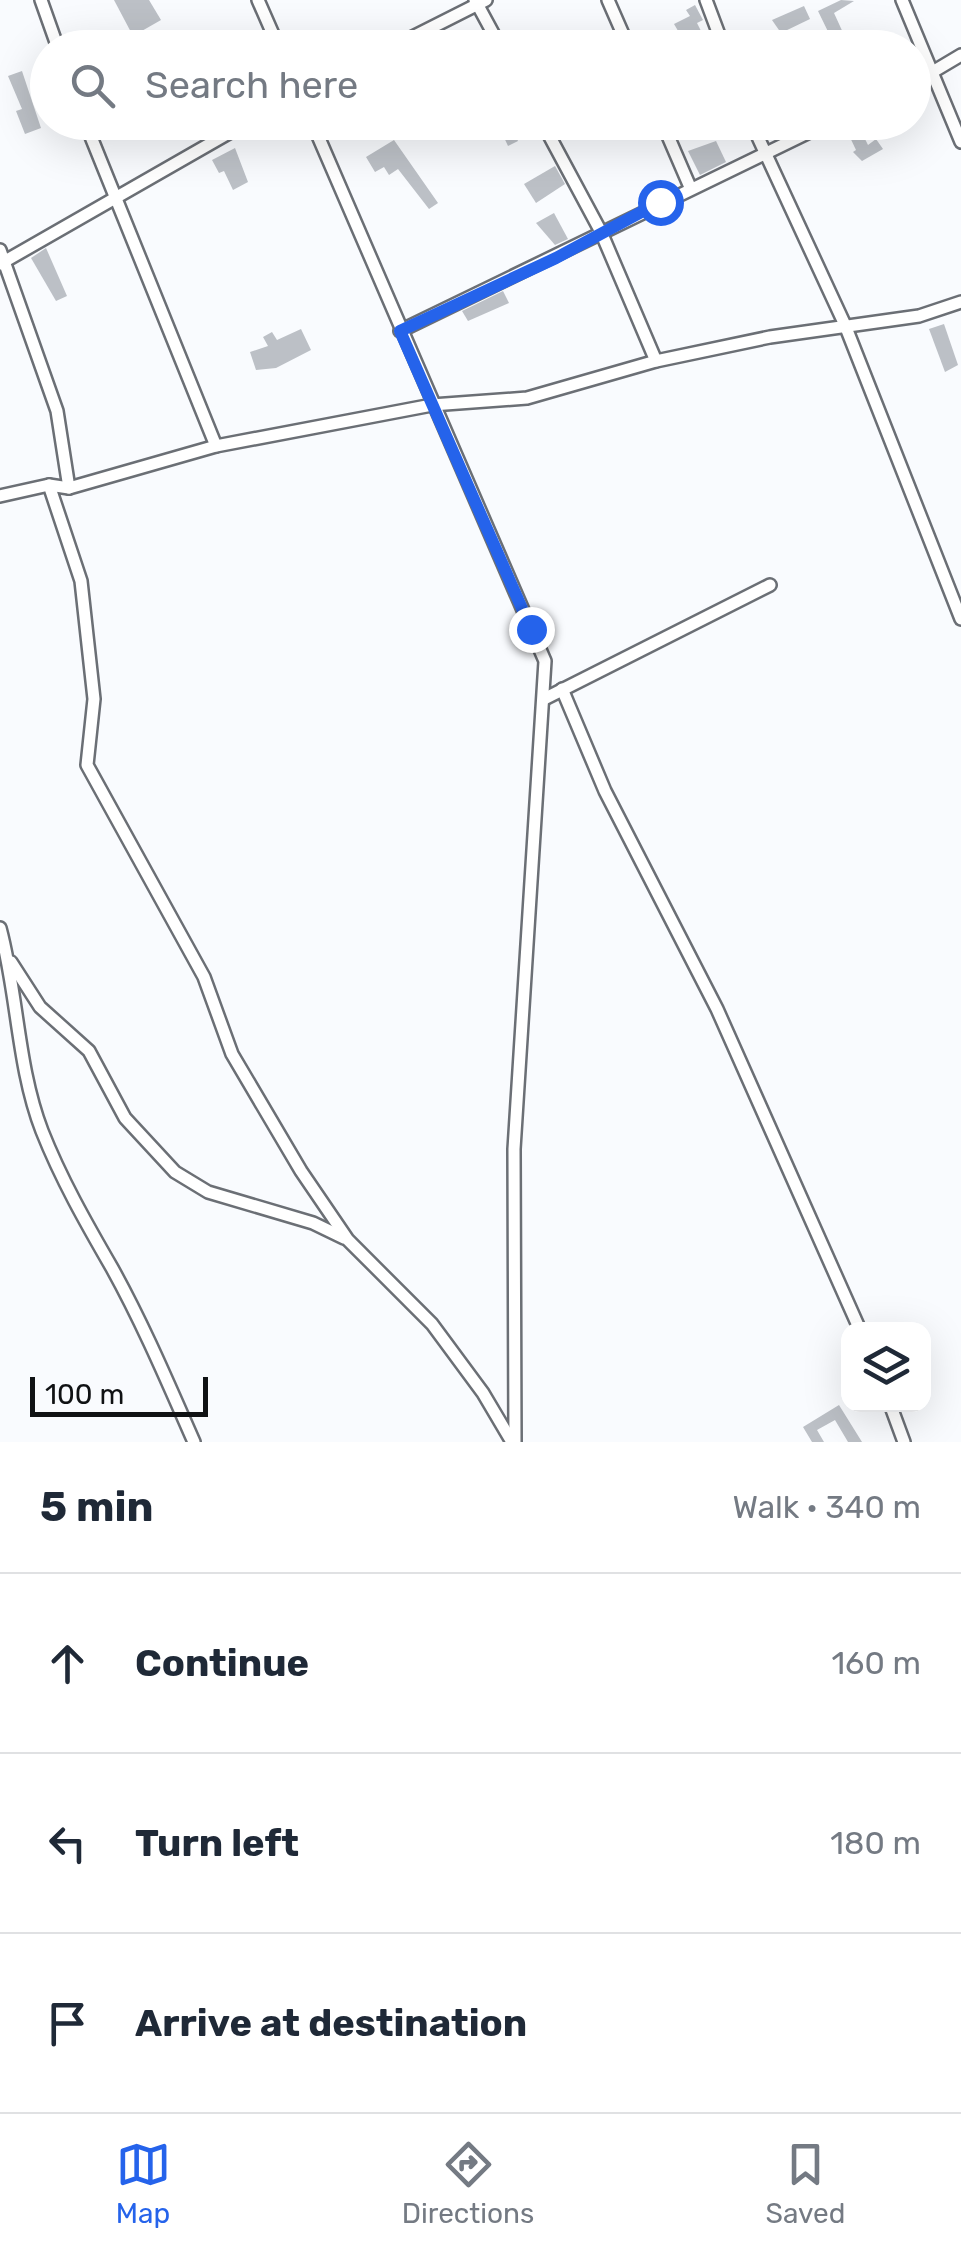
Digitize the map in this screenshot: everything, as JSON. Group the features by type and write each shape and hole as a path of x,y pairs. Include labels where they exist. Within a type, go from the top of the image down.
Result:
{"street":[{"path":"41,0 52,30"},
{"path":"258,0 271,30"},
{"path":"608,0 621,30"},
{"path":"706,0 717,30"},
{"path":"902,0 916,30"},
{"path":"426,30 480,2 493,30"},
{"path":"931,75 961,56"},
{"path":"931,64 961,142"},
{"path":"91,140 216,446"},
{"path":"69,488 57,411 2,259 114,203 218,140"},
{"path":"320,140 546,661 514,1149 513,1442"},
{"path":"552,140 601,232 656,361"},
{"path":"670,140 690,187"},
{"path":"758,140 846,325 961,619"},
{"path":"400,331 690,187 796,140"},
{"path":"0,496 49,485 69,488 216,446 432,405 527,398 656,361 846,325 919,316 961,302"},
{"path":"49,485 81,581 94,699 87,766 204,977 232,1054 348,1240 432,1324 513,1442"},
{"path":"544,700 770,585"},
{"path":"562,689 605,791 717,1009 856,1322"},
{"path":"0,928 23,1062 41,1129 86,1229 111,1267 194,1442"},
{"path":"8,957 40,1008 89,1050 125,1118 175,1172 208,1192 313,1223 348,1240"},
{"path":"893,1412 904,1442"}],"building":[{"path":"114,0 149,0 161,20 144,30 130,30"},
{"path":"841,0 854,1 834,13 842,30 827,30 818,11"},
{"path":"695,5 703,20 697,23 700,30 678,30 674,24 690,16 686,10"},
{"path":"804,6 810,19 787,30 779,30 772,20"},
{"path":"22,71 30,95 30,132 25,134 16,111 22,109 8,76"},
{"path":"394,140 438,203 429,209 398,169 389,175 384,167 375,172 366,157"},
{"path":"851,140 866,140 868,145 877,140 883,149 862,161 853,152 856,150"},
{"path":"716,141 726,162 700,175 688,151"},
{"path":"235,148 248,182 233,190 224,171 219,173 212,160"},
{"path":"555,166 565,184 536,203 524,184"},
{"path":"554,213 568,239 555,245 536,223"},
{"path":"46,248 67,296 56,301 31,258"},
{"path":"503,291 509,303 468,321 462,311"},
{"path":"944,324 958,365 945,372 929,329"},
{"path":"301,329 311,350 276,368 256,370 250,352 268,346 263,337 272,332 277,340"},
{"path":"839,1405 862,1442 848,1442 835,1420 817,1430 824,1442 812,1442 803,1427"}],"route":[{"path":"531,629 400,331 556,258 660,202"}]}
